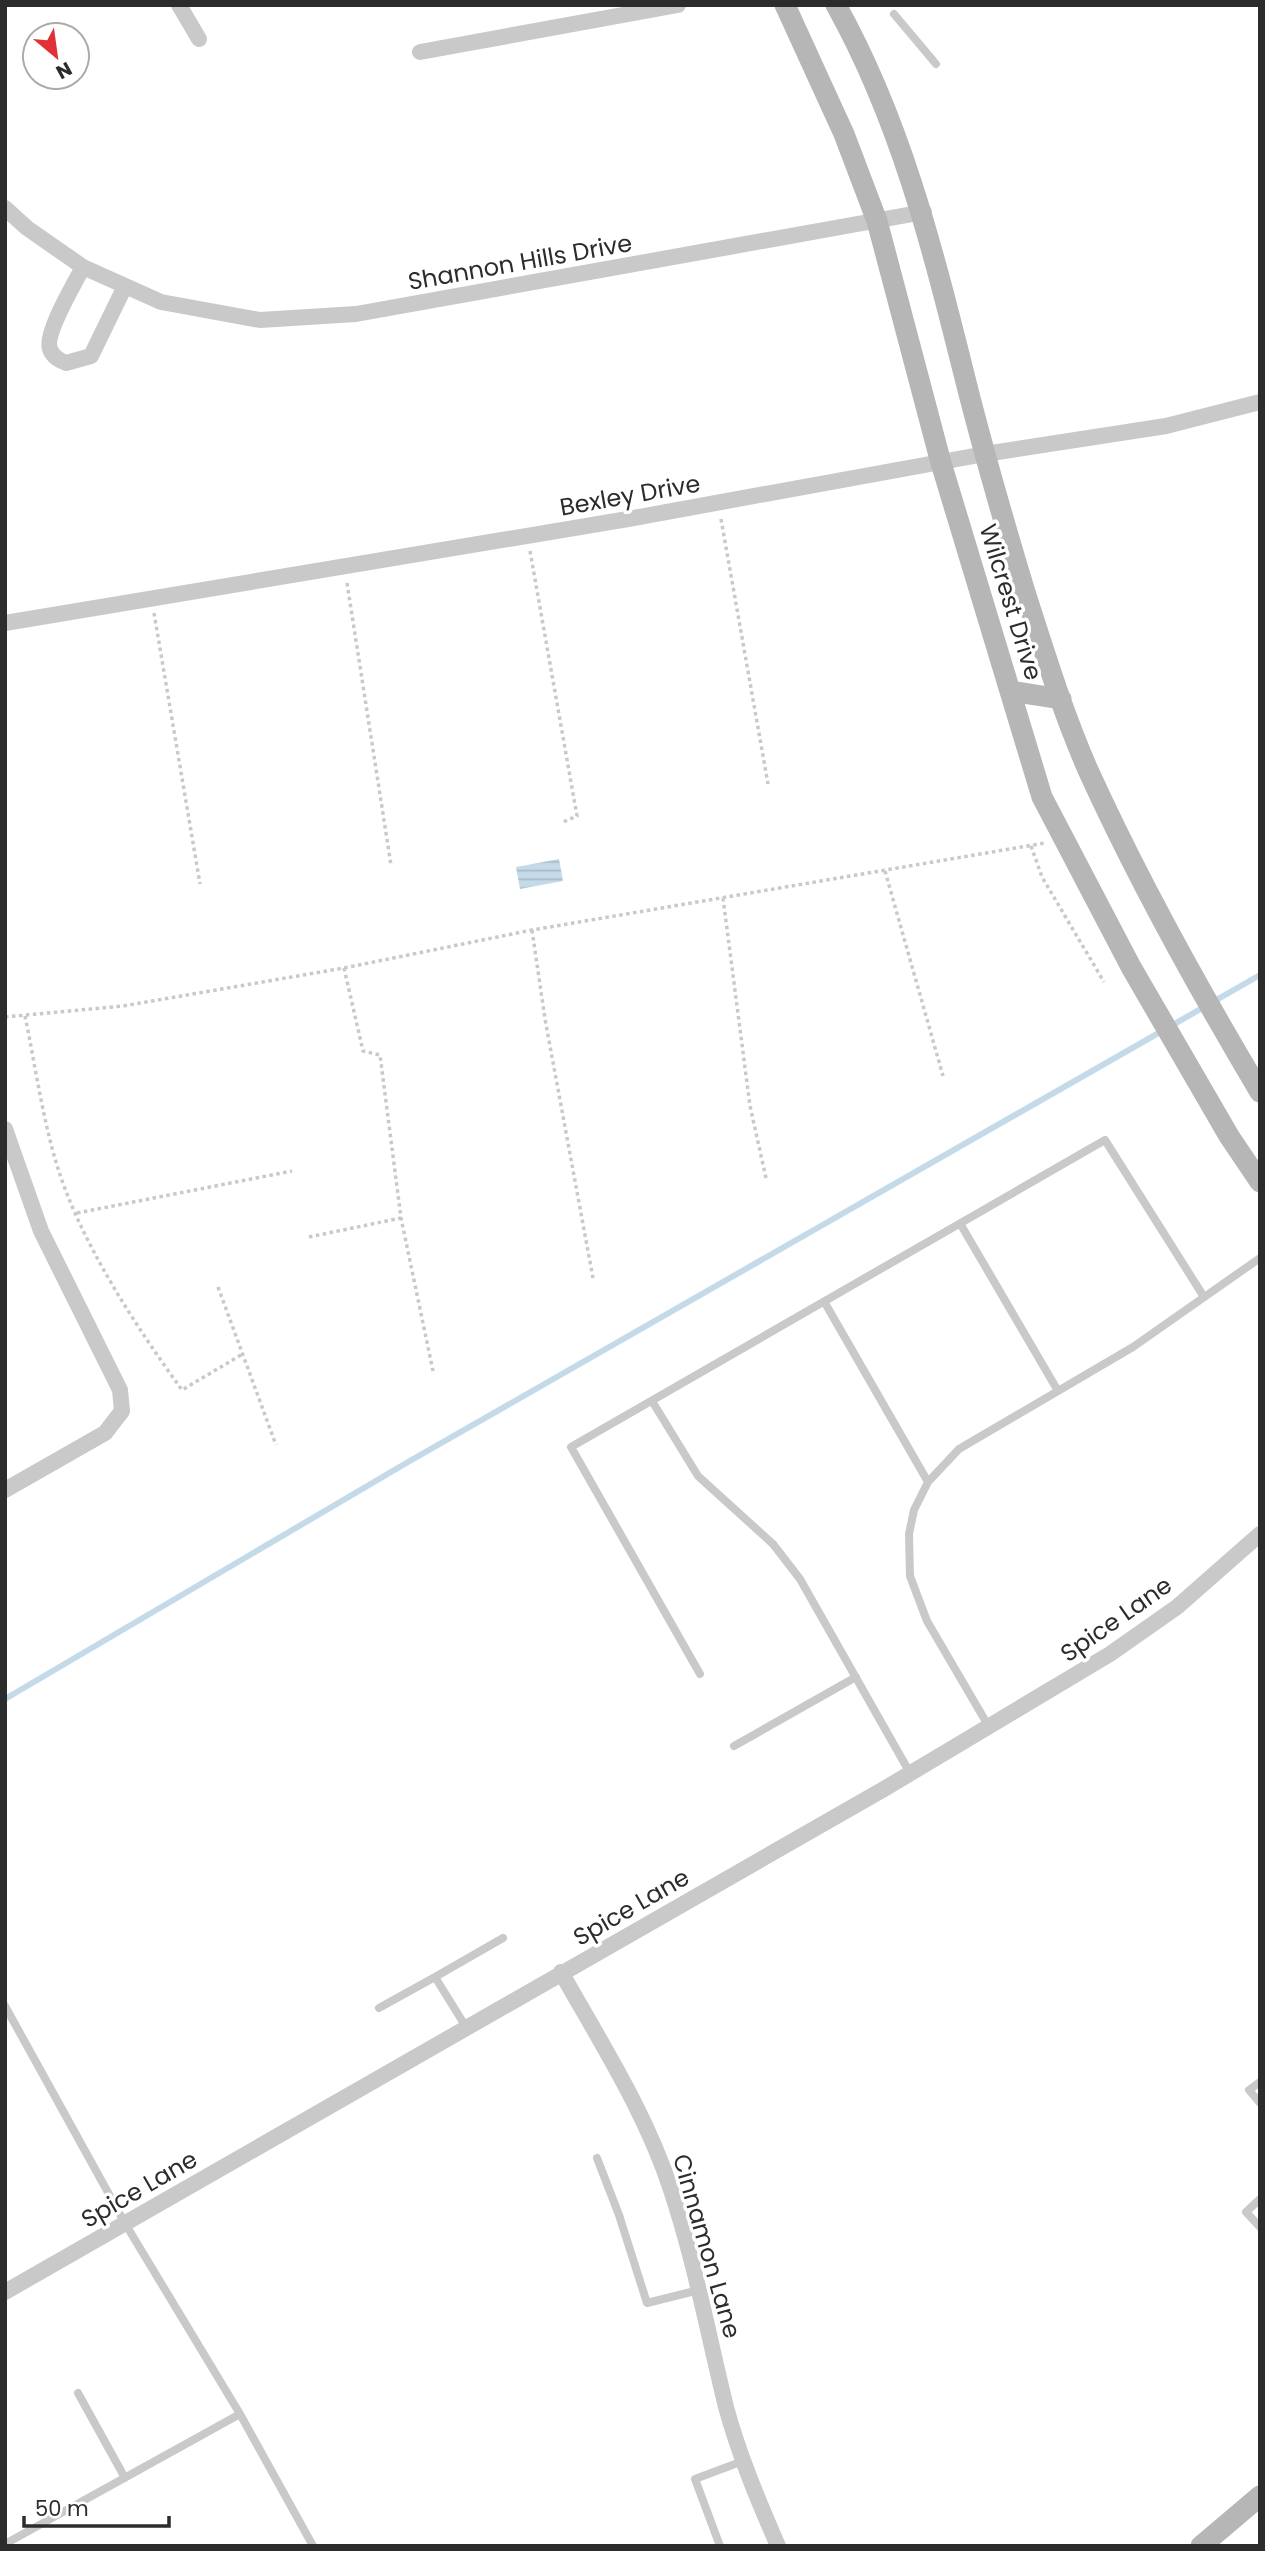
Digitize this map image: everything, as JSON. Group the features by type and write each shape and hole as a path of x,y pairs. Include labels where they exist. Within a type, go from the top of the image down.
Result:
{"main road":[{"name":"Wilcrest Drive","path":"785,5 844,134 877,221 941,463 1042,797 1136,976 1260,1182"},
{"name":"Wilcrest Drive","path":"835,5 859,47 887,111 924,212 985,454 1061,699 1087,769 1179,950 1260,1092"},
{"path":"1010,691 1061,699"},
{"path":"1201,2546 1260,2497"}],"street":[{"path":"179,5 199,39"},
{"path":"420,52 678,5"},
{"name":"Shannon Hills Drive","path":"5,208 27,228 83,267 161,302 260,320 356,314 924,212"},
{"path":"83,267 50,334 48,347 55,358 66,363 90,356 125,286"},
{"name":"Bexley Drive","path":"5,623 344,564 527,536 985,454 1166,426 1260,402"},
{"path":"5,1129 41,1231 120,1391 122,1411 105,1433 5,1490"},
{"name":"Spice Lane","path":"5,2292 910,1773 1110,1654 1167,1614 1260,1534"},
{"name":"Cinnamon Lane","path":"561,1972 651,2137 670,2186 701,2290 726,2407 743,2461 778,2546"}],"lane":[{"path":"894,14 936,64"},
{"path":"700,1674 571,1447 1105,1140 1204,1297"},
{"path":"961,1225 1058,1391"},
{"path":"989,1727 927,1621 910,1576 909,1534 914,1510 928,1482 959,1449 1133,1347 1260,1258"},
{"path":"825,1303 928,1482"},
{"path":"652,1401 698,1476 787,1559 910,1773"},
{"path":"734,1746 856,1677"},
{"path":"379,2008 503,1938"},
{"path":"435,1977 466,2027"},
{"path":"5,2006 126,2225 240,2414 313,2546"},
{"path":"1260,2082 1249,2090 1260,2103"},
{"path":"597,2158 619,2215 647,2303 701,2290"},
{"path":"1260,2199 1246,2212 1260,2227"},
{"path":"78,2393 125,2478"},
{"path":"5,2544 240,2414"},
{"path":"720,2546 695,2479 743,2461"}],"path":[{"path":"718,503 768,783"},
{"path":"527,536 578,816 563,822"},
{"path":"344,564 391,865"},
{"path":"152,599 200,884"},
{"path":"5,1017 122,1006 344,968 532,930 1031,846 1061,834"},
{"path":"1031,846 1042,877 1104,982"},
{"path":"885,871 943,1076"},
{"path":"723,898 750,1106 766,1178"},
{"path":"532,930 545,1019 593,1278"},
{"path":"344,968 363,1051 380,1055 401,1218 433,1370"},
{"path":"25,1016 56,1163 77,1213 130,1317 182,1390 241,1355"},
{"path":"77,1213 292,1171"},
{"path":"309,1237 401,1218"},
{"path":"218,1287 276,1445"}],"water":[{"path":"559,859 563,881 520,889 516,867"}],"waterway":[{"path":"5,1699 408,1462 1260,975"}]}
